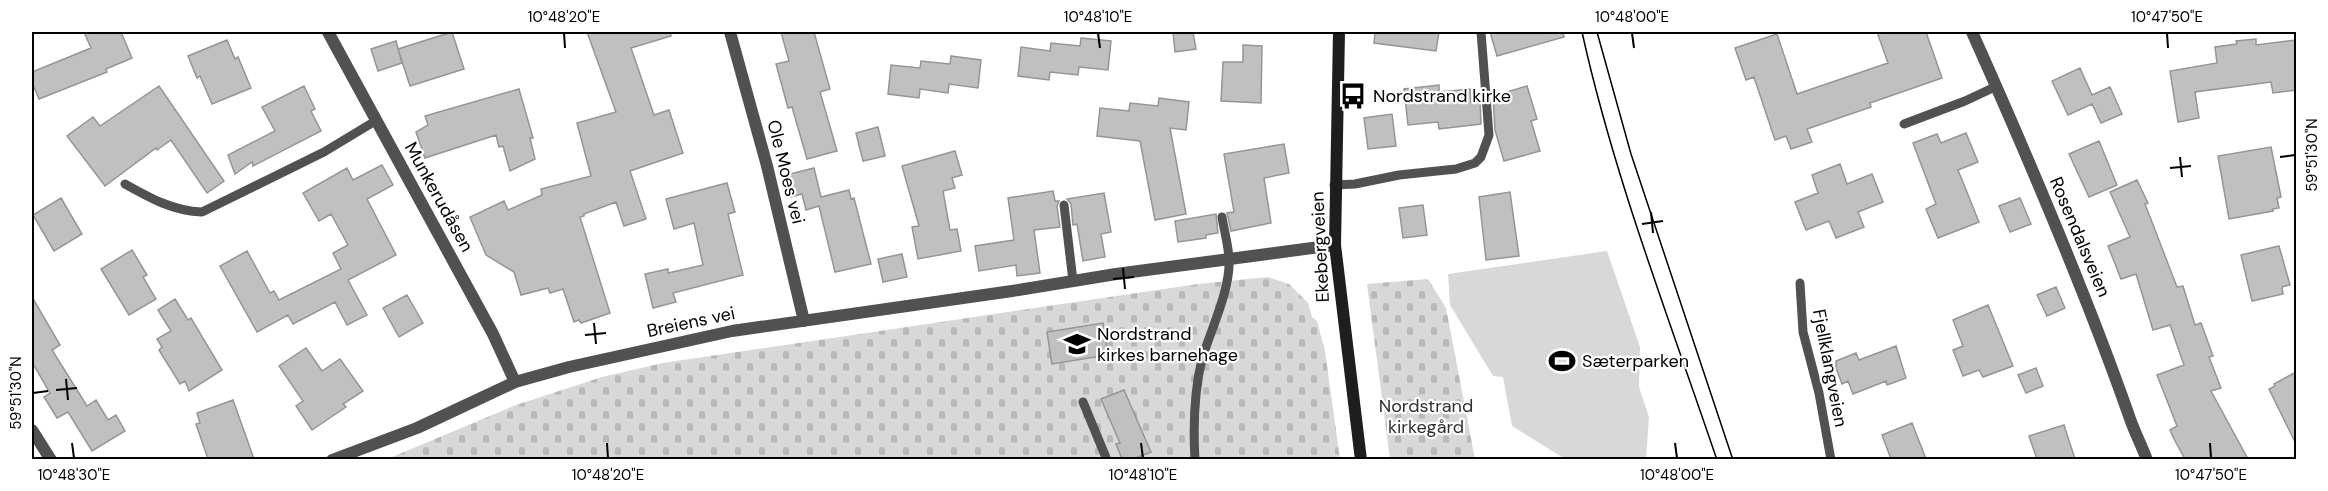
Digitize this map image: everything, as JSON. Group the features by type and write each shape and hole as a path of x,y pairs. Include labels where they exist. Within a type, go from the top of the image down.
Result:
{"main road":[{"name":"Ekebergveien","path":"1339,32 1334,185 1335,245 1361,459"}],"street":[{"name":"Munkerudåsen","path":"328,32 493,334 515,382"},
{"name":"Ole Moes vei","path":"730,32 764,154 804,321"},
{"name":"Rosendalsveien","path":"1972,32 2091,310 2129,418 2147,459"},
{"name":"Breiens vei","path":"332,459 417,428 515,382 569,367 732,331 1335,245"},
{"path":"32,430 51,459"}],"lane":[{"path":"1334,185 1456,169 1474,163 1481,157 1489,135 1480,32"},
{"path":"1904,124 1997,86"},
{"path":"125,184 184,212 202,212 324,152 376,120"},
{"path":"1064,205 1073,281"},
{"path":"1195,459 1194,407 1197,382 1221,302 1229,259 1222,217"},
{"name":"Fjellklangveien","path":"1800,283 1803,332 1819,393 1831,459"},
{"path":"1083,402 1107,459"}],"green space":[{"name":"Sæterparken","path":"1607,251 1640,347 1639,387 1649,417 1646,459 1565,459 1512,426 1503,377 1493,376 1450,305 1448,274"},
{"name":"Nordstrand kirkegård","path":"1268,277 1289,284 1308,303 1312,317 1317,321 1325,351 1340,459 385,460 516,405 602,377 663,363 1198,284"},
{"name":"Nordstrand kirkegård","path":"1428,279 1446,308 1475,459 1390,459 1367,284"}],"building":[{"path":"84,32 121,32 132,58 106,69 107,72 39,99 32,82 32,72 91,48"},
{"path":"452,32 464,69 410,86 398,49"},
{"path":"587,32 670,32 671,36 631,48 654,115 669,110 683,153 630,171 646,219 624,226 616,202 580,217 610,313 581,323 579,320 574,322 563,289 550,293 548,288 521,295 514,272 486,255 470,217 504,201 508,210 542,195 541,189 591,176 577,123 616,112"},
{"path":"781,32 814,32 830,89 820,92 837,151 807,159 792,107 788,108 776,64 789,61"},
{"path":"1173,32 1193,32 1196,49 1175,52"},
{"path":"1375,32 1439,32 1436,51 1374,43"},
{"path":"1490,32 1563,32 1564,37 1497,56"},
{"path":"1877,32 1926,32 1942,78 1870,103 1871,107 1807,129 1812,142 1791,149 1786,136 1775,140 1754,77 1746,80 1735,48 1777,34 1797,94 1888,63"},
{"path":"1081,38 1111,41 1108,70 1079,67 1078,75 1050,72 1049,80 1018,76 1021,47 1050,51 1051,43 1080,46"},
{"path":"2256,39 2256,45 2296,40 2296,90 2273,93 2271,82 2195,92 2199,118 2178,122 2170,71 2217,63 2215,47 2237,44 2236,41"},
{"path":"227,40 235,59 238,57 251,88 212,104 188,56"},
{"path":"396,41 402,63 378,71 371,49"},
{"path":"1243,45 1262,46 1261,103 1221,101 1223,62 1243,62"},
{"path":"951,56 981,60 978,88 949,84 948,93 920,89 919,98 888,94 891,65 920,68 921,61 950,64"},
{"path":"2080,68 2092,95 2110,87 2122,114 2101,123 2092,104 2068,115 2052,81"},
{"path":"1439,85 1439,92 1470,89 1471,102 1480,100 1481,124 1439,129 1438,122 1408,125 1404,89"},
{"path":"159,86 224,181 207,193 171,140 157,150 156,148 105,186 67,136 93,117 100,126"},
{"path":"304,86 315,109 311,111 321,131 253,166 252,162 235,174 228,155 275,131 262,107"},
{"path":"1527,86 1537,119 1531,121 1540,151 1504,161 1495,130 1493,96"},
{"path":"519,89 533,138 530,138 535,159 510,171 503,146 499,147 496,135 425,158 416,132 428,125 425,116"},
{"path":"1159,98 1189,102 1186,130 1170,128 1186,214 1155,220 1140,141 1097,136 1100,108 1129,111 1130,103 1158,106"},
{"path":"1392,114 1396,146 1368,149 1364,118"},
{"path":"878,127 885,156 863,161 856,133"},
{"path":"1966,133 1978,162 1958,170 1979,222 1938,238 1926,209 1936,204 1913,143 1937,134 1941,143"},
{"path":"2099,141 2117,185 2089,197 2069,154"},
{"path":"1284,144 1289,173 1264,178 1271,223 1231,231 1227,213 1234,212 1224,154"},
{"path":"2271,147 2281,197 2277,198 2279,208 2229,219 2218,156"},
{"path":"955,151 962,175 952,178 955,188 943,191 950,230 957,229 961,251 918,259 912,227 919,226 902,166"},
{"path":"1840,164 1847,184 1872,174 1883,202 1858,212 1864,227 1836,238 1829,221 1806,230 1795,202 1818,193 1812,175"},
{"path":"382,165 393,185 367,199 396,255 348,280 367,315 347,325 335,302 293,324 288,315 257,332 220,266 247,251 270,293 274,291 279,300 341,269 333,253 348,245 331,214 319,221 303,193 347,168 353,180"},
{"path":"814,168 821,197 849,190 851,199 854,198 871,264 835,272 819,206 806,210 802,194 791,197 786,175"},
{"path":"2137,180 2148,203 2145,204 2177,287 2183,286 2195,325 2201,323 2213,356 2209,357 2221,388 2211,391 2248,459 2185,459 2170,430 2177,426 2157,375 2184,365 2170,325 2153,330 2136,274 2121,279 2108,246 2130,237 2110,192"},
{"path":"727,183 735,212 728,214 743,275 673,293 676,302 653,308 645,274 668,269 668,273 703,265 694,223 674,229 666,199"},
{"path":"1053,191 1055,201 1059,201 1057,206 1060,227 1034,230 1040,273 1017,276 1016,265 979,271 975,246 1014,240 1008,198"},
{"path":"1510,192 1519,256 1486,260 1479,197"},
{"path":"1104,193 1111,232 1101,234 1105,257 1083,261 1077,224 1073,225 1071,204 1067,199"},
{"path":"61,198 82,234 54,251 33,215"},
{"path":"2020,198 2031,224 2010,232 1999,206"},
{"path":"1423,205 1427,235 1403,238 1399,208"},
{"path":"1216,214 1218,233 1206,235 1206,238 1178,242 1175,221"},
{"path":"2279,246 2290,285 2282,287 2283,294 2252,301 2241,255"},
{"path":"132,250 147,275 143,277 156,299 129,315 101,269"},
{"path":"902,254 907,277 883,282 878,259"},
{"path":"2056,287 2065,308 2047,316 2037,295"},
{"path":"407,295 423,323 399,337 383,308"},
{"path":"32,297 60,345 52,350 87,406 96,400 108,420 116,415 125,431 92,451 68,412 57,418 44,397 50,393 32,362"},
{"path":"175,299 188,320 191,318 222,370 189,391 185,381 180,384 159,350 162,347 157,339 171,331 158,310"},
{"path":"1988,305 2013,366 1983,377 1979,370 1963,376 1953,350 1963,346 1953,320"},
{"path":"1103,323 1108,355 1052,364 1047,332"},
{"path":"1896,346 1906,378 1887,385 1886,381 1853,394 1848,381 1842,384 1836,361 1856,353 1859,360"},
{"path":"306,348 322,371 340,359 363,391 343,404 346,407 312,430 296,406 303,401 279,366"},
{"path":"2036,368 2043,386 2026,393 2018,375"},
{"path":"2296,372 2296,444 2269,389"},
{"path":"1124,390 1151,452 1133,459 1122,459 1116,444 1120,443 1101,399"},
{"path":"233,400 254,459 208,459 196,424 200,423 197,413"},
{"path":"1912,423 1926,459 1891,459 1882,435"},
{"path":"2064,425 2075,459 2037,459 2029,436"}],"tram line":[{"path":"1582,32 1626,194 1717,460"},
{"path":"1597,32 1631,154 1733,460"}],"place":[{"name":"Nordstrand kirke","path":"1353,96"},
{"name":"Nordstrand kirkes barnehage","path":"1077,344"},
{"name":"Sæterparken","path":"1562,361"}]}
